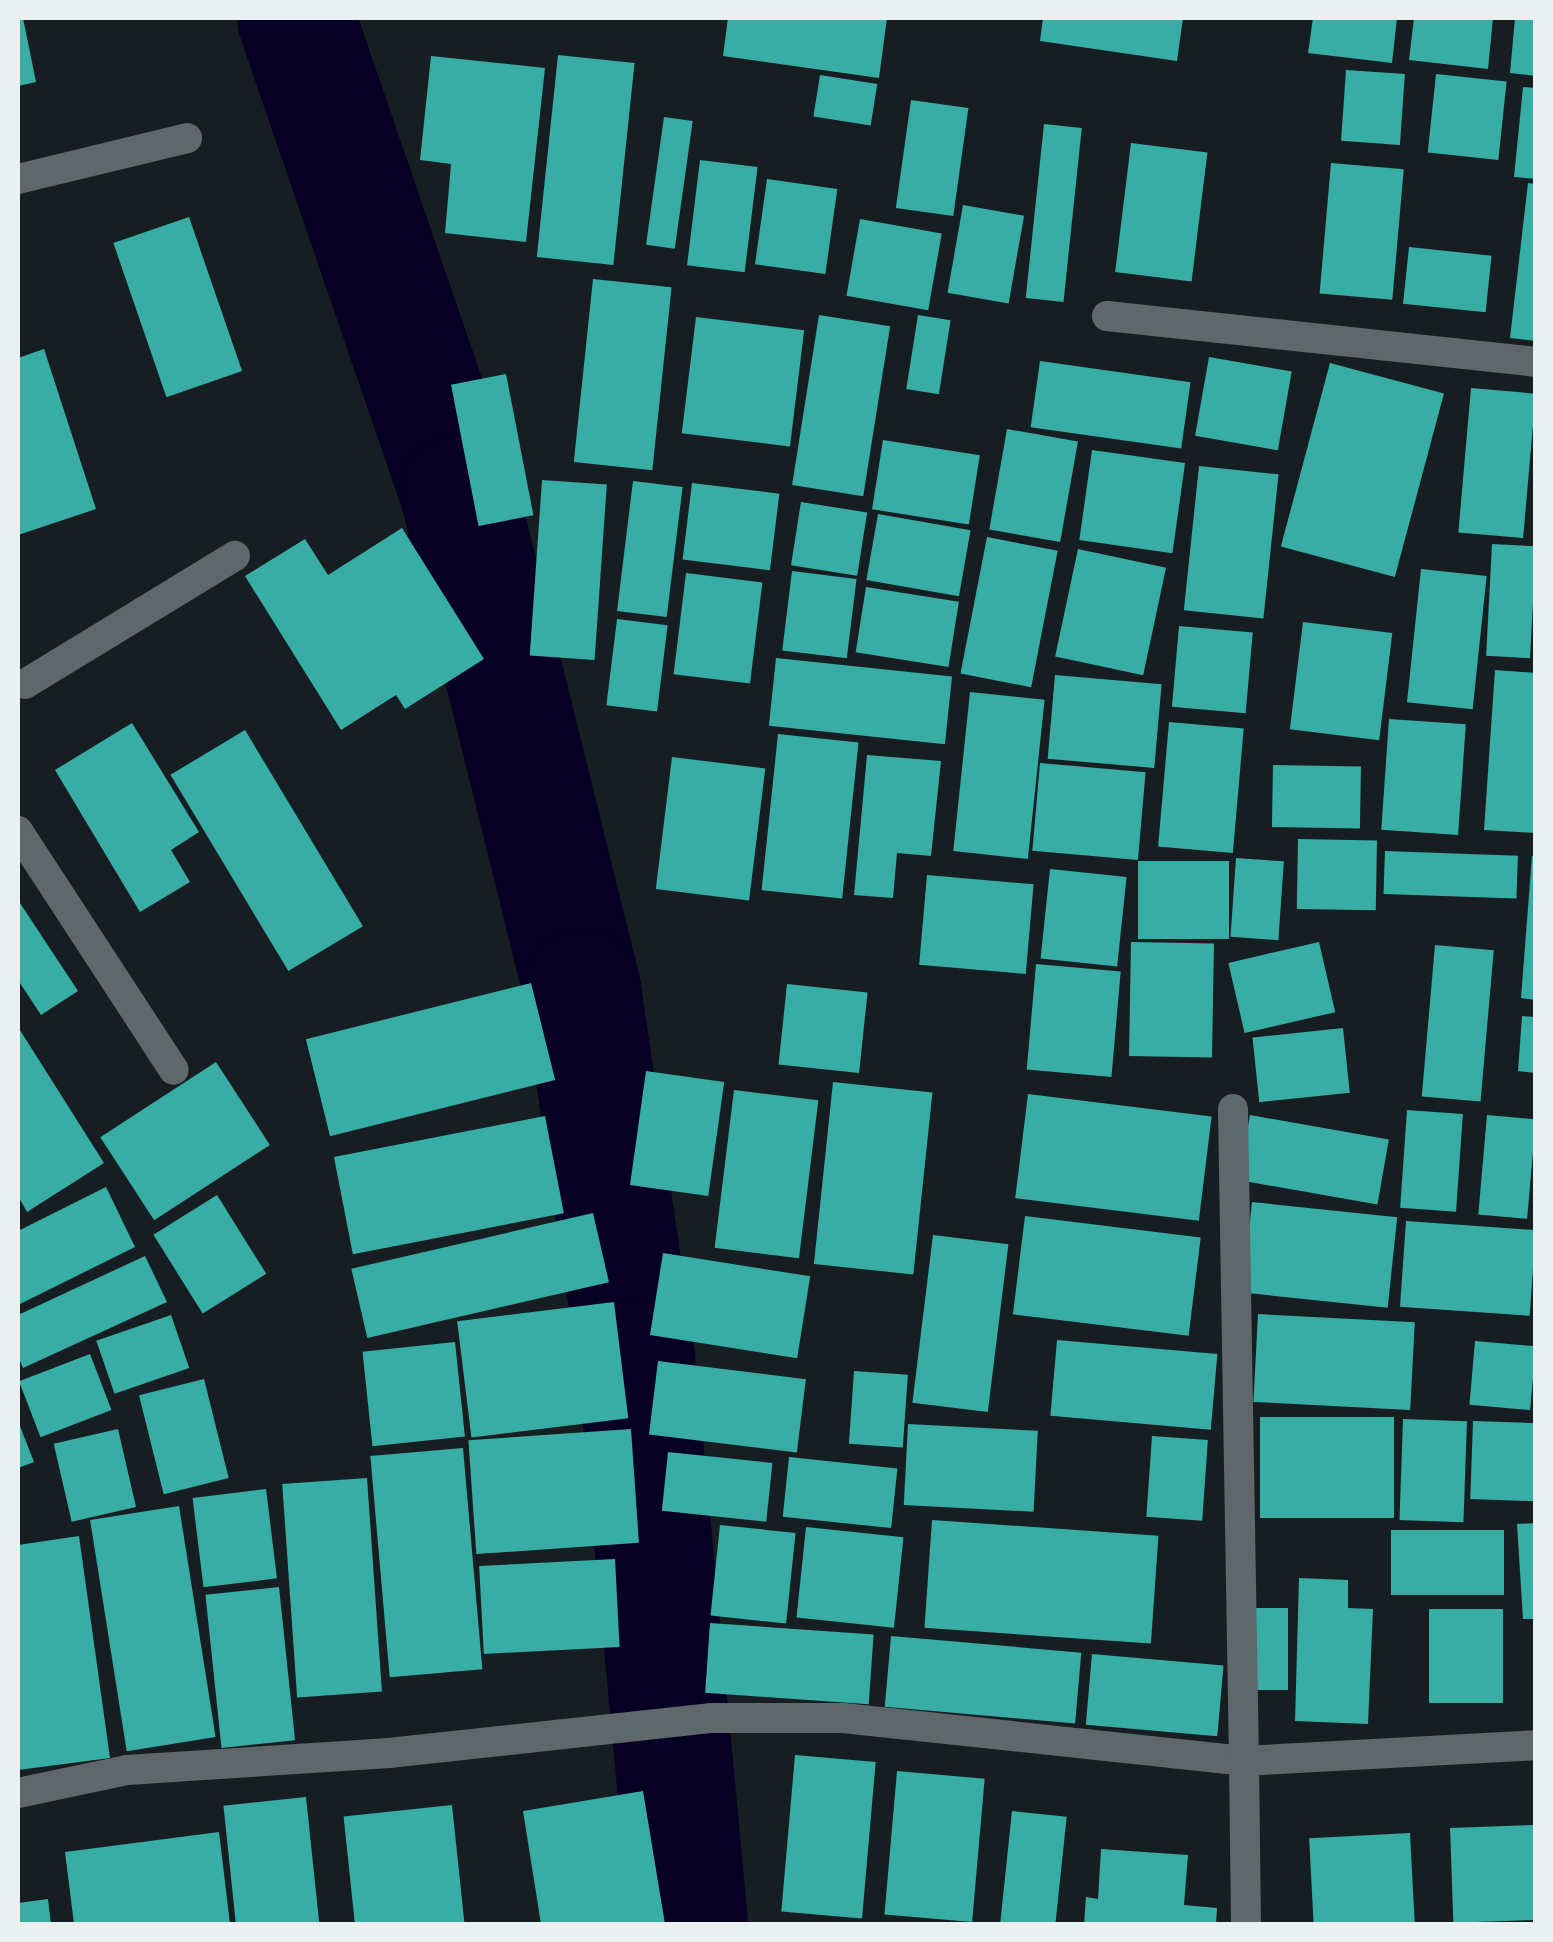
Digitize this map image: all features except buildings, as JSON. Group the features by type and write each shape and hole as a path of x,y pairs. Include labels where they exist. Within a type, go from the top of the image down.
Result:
{"street":[{"path":"18,179 187,138"},
{"path":"1106,316 1536,362"},
{"path":"20,680 235,556"},
{"path":"18,831 174,1070"},
{"path":"1232,1109 1246,1924"},
{"path":"18,1793 126,1770 389,1753 712,1718 843,1718 1244,1761 1536,1745"}],"waterway":[{"path":"296,18 459,493 582,989 636,1357 689,1924"}]}
